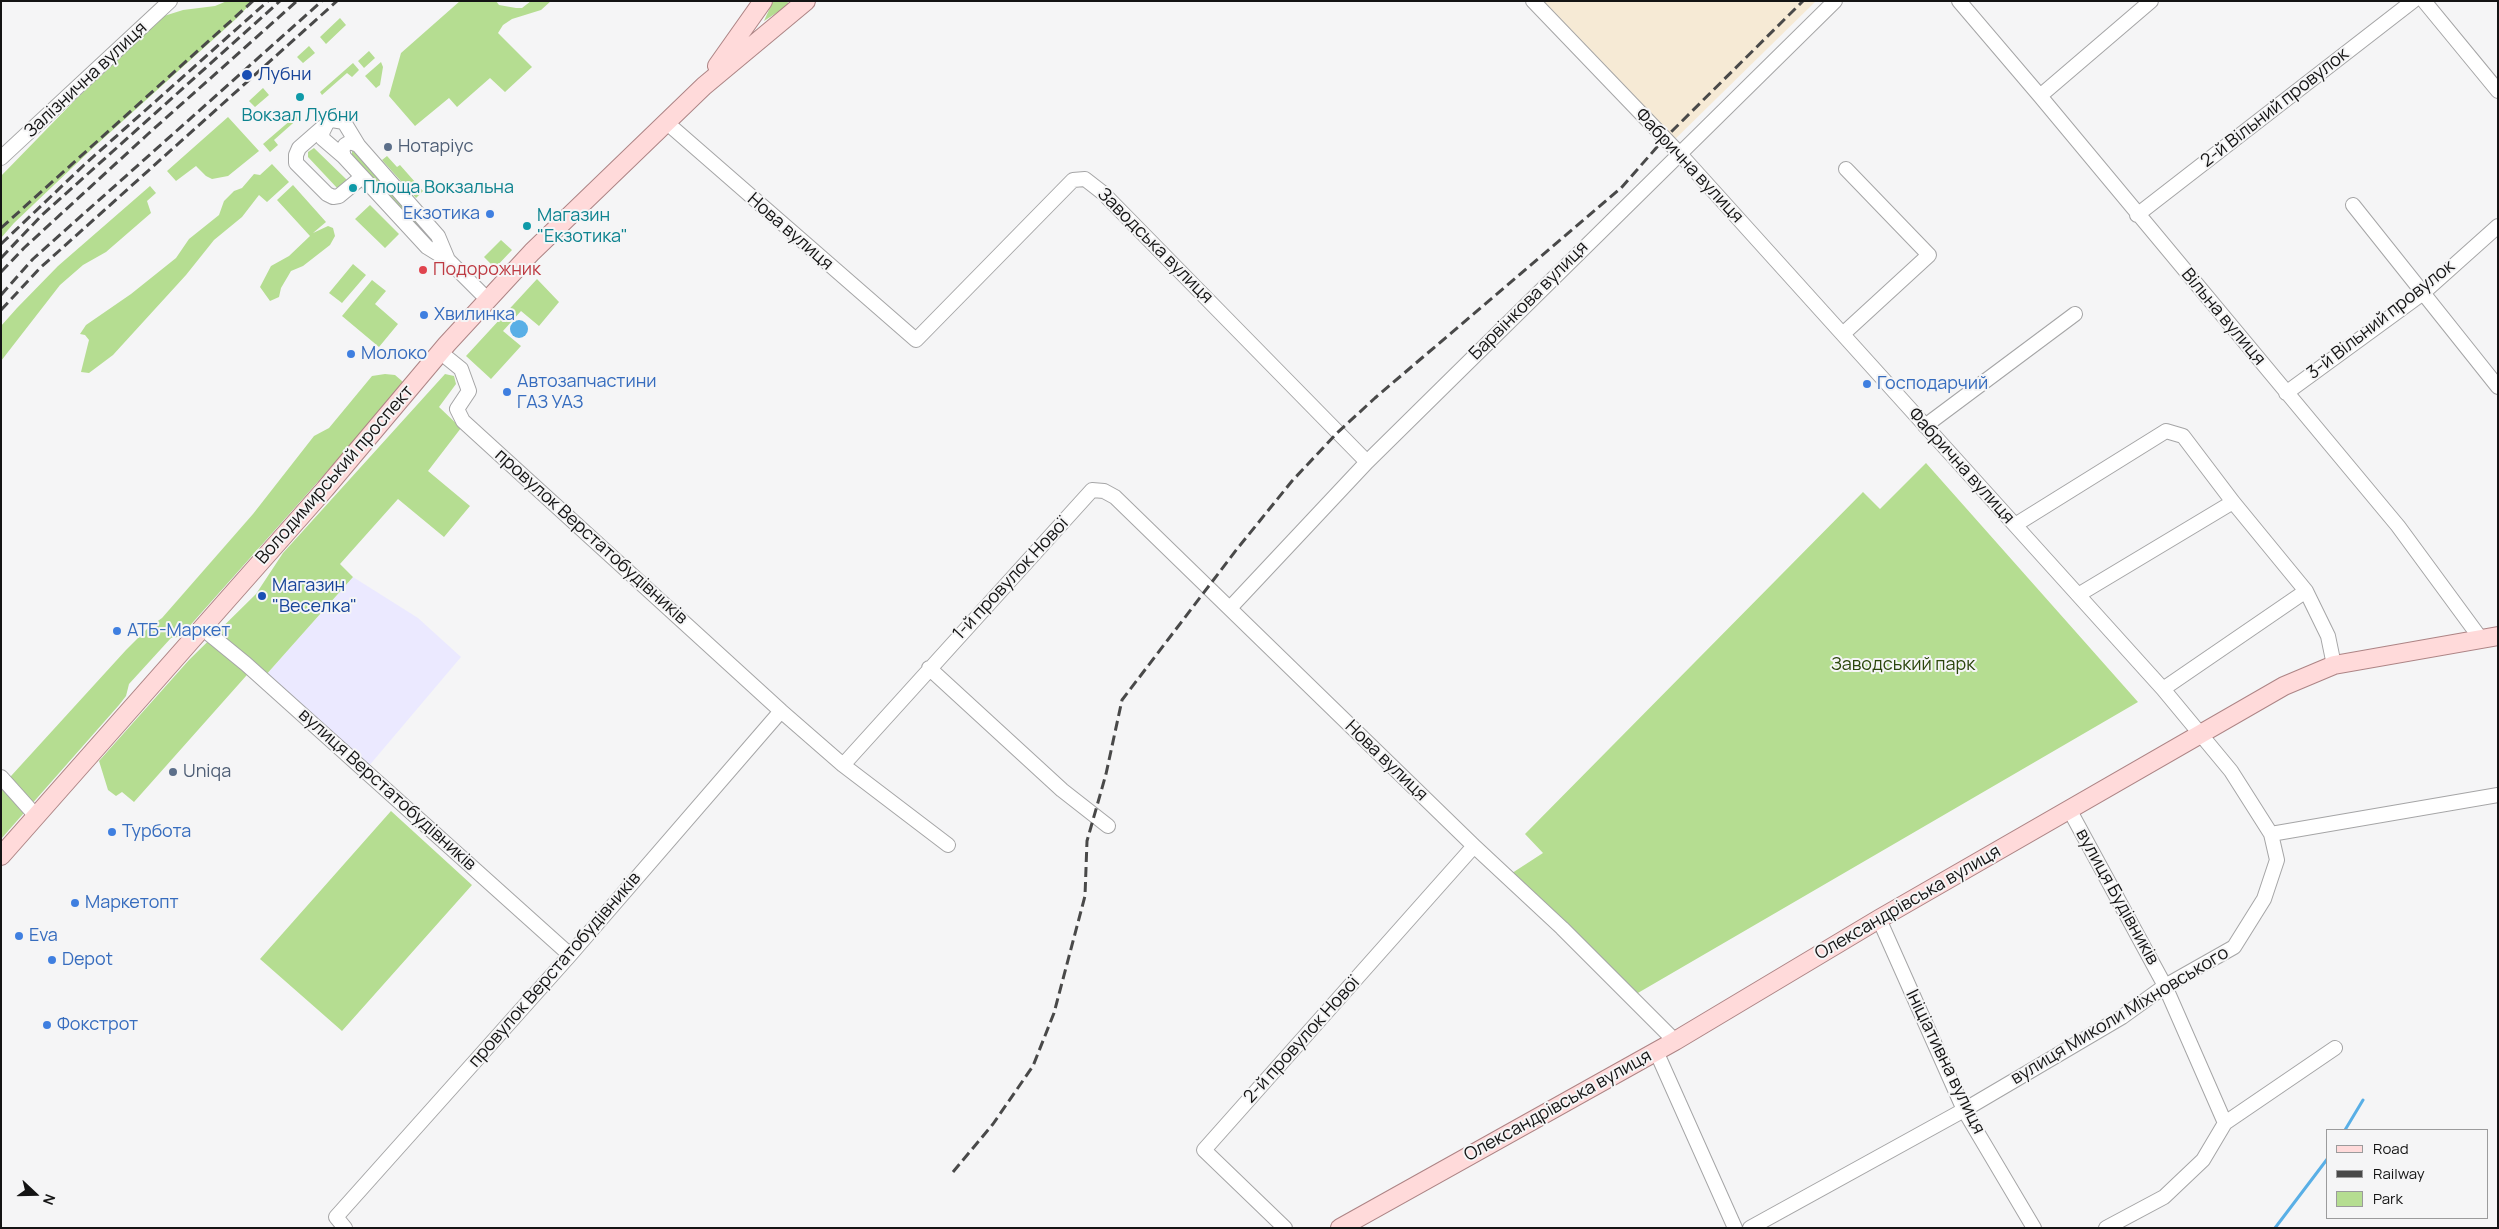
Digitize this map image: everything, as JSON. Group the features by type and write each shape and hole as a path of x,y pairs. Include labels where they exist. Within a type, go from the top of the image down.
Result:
{"main road":[{"name":"Володимирський проспект","path":"704,86 763,1"},
{"name":"Володимирський проспект","path":"1,856 202,628 440,352 532,252 704,86 806,1"},
{"name":"Олександрівська вулиця","path":"1340,1228 1675,1041 1879,919 2284,686 2334,665 2493,637"}],"street":[{"name":"Залізнична вулиця","path":"1,158 166,5 177,1"},
{"name":"Фабрична вулиця","path":"1533,1 1679,153 2163,689 2230,771 2271,834"},
{"name":"Барвінкова вулиця","path":"1230,608 1367,462 1835,1"},
{"name":"Вільна вулиця","path":"1959,1 2286,393 2493,637"},
{"path":"2040,96 2152,1"},
{"name":"2-й Вільний провулок","path":"2138,215 2413,1"},
{"path":"2424,1 2498,90"},
{"path":"362,176 340,196 333,197 327,194 296,163 296,155 299,148 332,120 344,122 358,144 438,236 448,260"},
{"name":"Нова вулиця","path":"666,122 916,340"},
{"path":"323,127 323,139 344,156 427,247 448,260 487,300"},
{"path":"344,156 342,150 345,145 350,142 358,144"},
{"path":"1844,334 1929,255 1846,169"},
{"name":"Заводська вулиця","path":"916,340 1073,180 1085,179 1103,193 1367,462"},
{"path":"2353,205 2498,387"},
{"name":"3-й Вільний провулок","path":"2286,393 2423,293 2498,226"},
{"path":"1925,426 2075,314"},
{"name":"провулок Верстатобудівників","path":"440,352 460,369 469,391 457,409 463,421 842,765 948,846"},
{"path":"2015,525 2166,431 2183,436 2232,502 2306,591 2328,636 2334,665"},
{"name":"Нова вулиця","path":"1092,490 1104,491 1115,497 1474,846 1569,935 1675,1041"},
{"name":"1-й провулок Нової","path":"842,765 1092,490"},
{"path":"2078,595 2232,502"},
{"path":"2163,689 2306,591"},
{"name":"вулиця Верстатобудівників","path":"202,628 246,664 570,955"},
{"path":"929,668 1062,790 1108,826"},
{"name":"провулок Верстатобудівників","path":"345,1228 336,1217 570,955 781,711"},
{"path":"1,777 36,816"},
{"path":"2271,834 2498,795"},
{"name":"вулиця Будівників","path":"2069,809 2165,986 2225,1123"},
{"name":"вулиця Миколи Міхновського","path":"1750,1228 1964,1110 2122,1017 2165,986 2234,947 2264,899 2277,860 2271,834"},
{"name":"2-й провулок Нової","path":"1285,1228 1204,1150 1474,846"},
{"name":"Ініціативна вулиця","path":"1879,919 1964,1110 2034,1228"},
{"path":"2106,1228 2164,1196 2203,1160 2225,1123 2335,1048"},
{"path":"1656,1051 1735,1228"}],"shaded area":[{"path":"1536,1 1816,1 1667,147"},
{"path":"353,577 418,618 461,657 368,767 265,676"}],"green space":[{"path":"227,1 253,1 237,18 95,146 14,223 1,238 1,176 76,99 164,16 183,10 215,6"},
{"path":"460,1 496,1 499,5 522,8 531,1 551,1 541,10 512,19 503,25 498,33 532,67 505,92 490,78 457,107 449,98 415,126 389,96 401,53"},
{"path":"773,1 786,1 790,4 764,21"},
{"path":"340,18 346,25 326,44 320,37"},
{"path":"309,46 315,53 303,63 297,57"},
{"path":"369,51 375,58 364,68 358,61"},
{"path":"381,62 383,67 380,85 376,88 365,76"},
{"path":"353,63 359,70 352,77 347,73 322,95 320,92"},
{"path":"263,88 269,95 255,107 249,101"},
{"path":"299,113 301,116 274,140 278,145 270,152 263,144"},
{"path":"228,117 259,151 228,176 212,179 196,166 176,181 167,171"},
{"path":"314,148 347,180 338,189 308,157 308,152"},
{"path":"352,150 435,239 430,244 352,156"},
{"path":"387,156 397,167 400,165 423,191 416,198 382,160"},
{"path":"272,164 289,182 267,202 259,195 242,217 214,240 186,275 113,355 89,373 81,372 89,340 85,335 80,334 86,325 131,294 176,258 189,239 219,215 224,201 234,191 242,188 254,174 260,175"},
{"path":"293,185 326,222 313,233 328,226 333,228 335,236 330,245 303,266 291,271 281,288 279,297 270,301 260,287 271,266 289,256 310,236 277,200"},
{"path":"150,186 156,193 147,201 151,213 106,252 83,265 60,285 1,361 1,326 58,266"},
{"path":"370,205 399,234 385,248 355,219"},
{"path":"501,240 512,250 495,268 484,257"},
{"path":"353,264 366,275 342,303 329,293"},
{"path":"537,279 559,302 539,326 521,311 503,331 521,346 491,379 466,356"},
{"path":"372,280 386,291 375,304 398,324 379,347 342,316"},
{"path":"445,374 454,376 456,384 439,407 461,428 428,471 470,506 444,537 398,499 340,564 353,577 265,676 254,667 134,802 122,792 116,796 108,790 99,761 189,660 256,594 283,553"},
{"path":"395,375 402,381 403,386 186,630 178,637 171,638 129,684 126,696 119,705 1,839 1,787 126,650 148,628 162,618 253,514 314,436 329,428 372,376"},
{"name":"Заводський парк","path":"1926,463 2138,702 1631,997 1506,877 1543,853 1525,834 1863,492 1880,509"},
{"path":"391,811 472,885 342,1031 260,959"}],"water":[{"path":"519,320 527,325 528,329 523,337 519,338 511,333 510,329 515,321"}],"waterway":[{"path":"2346,1129 2363,1100"},
{"path":"2275,1228 2326,1161"}],"railway":[{"path":"1,228 253,1"},
{"path":"1,244 84,165 268,1"},
{"path":"1,258 42,215 280,1"},
{"path":"1,272 24,248 148,134 297,1"},
{"path":"1,295 33,259 322,1"},
{"path":"1,310 40,268 337,1"},
{"path":"953,1172 993,1124 1033,1066 1054,1013 1085,896 1087,841 1106,774 1122,700 1237,549 1292,481 1337,433 1375,398 1621,188 1665,138 1803,1"}],"place":[{"name":"Лубни","path":"247,75"},
{"name":"Вокзал Лубни","path":"300,97"},
{"name":"Нотаріус","path":"388,147"},
{"name":"Площа Вокзальна","path":"353,188"},
{"name":"Екзотика","path":"490,214"},
{"name":"Магазин \"Екзотика\"","path":"527,226"},
{"name":"Подорожник","path":"423,270"},
{"name":"Хвилинка","path":"424,315"},
{"name":"Молоко","path":"351,354"},
{"name":"Господарчий","path":"1867,384"},
{"name":"Автозапчастини ГАЗ УАЗ","path":"507,392"},
{"name":"Магазин \"Веселка\"","path":"262,596"},
{"name":"АТБ-Маркет","path":"117,631"},
{"name":"Uniqa","path":"173,772"},
{"name":"Турбота","path":"112,832"},
{"name":"Маркетопт","path":"75,903"},
{"name":"Eva","path":"19,936"},
{"name":"Depot","path":"52,960"},
{"name":"Фокстрот","path":"47,1025"}]}
